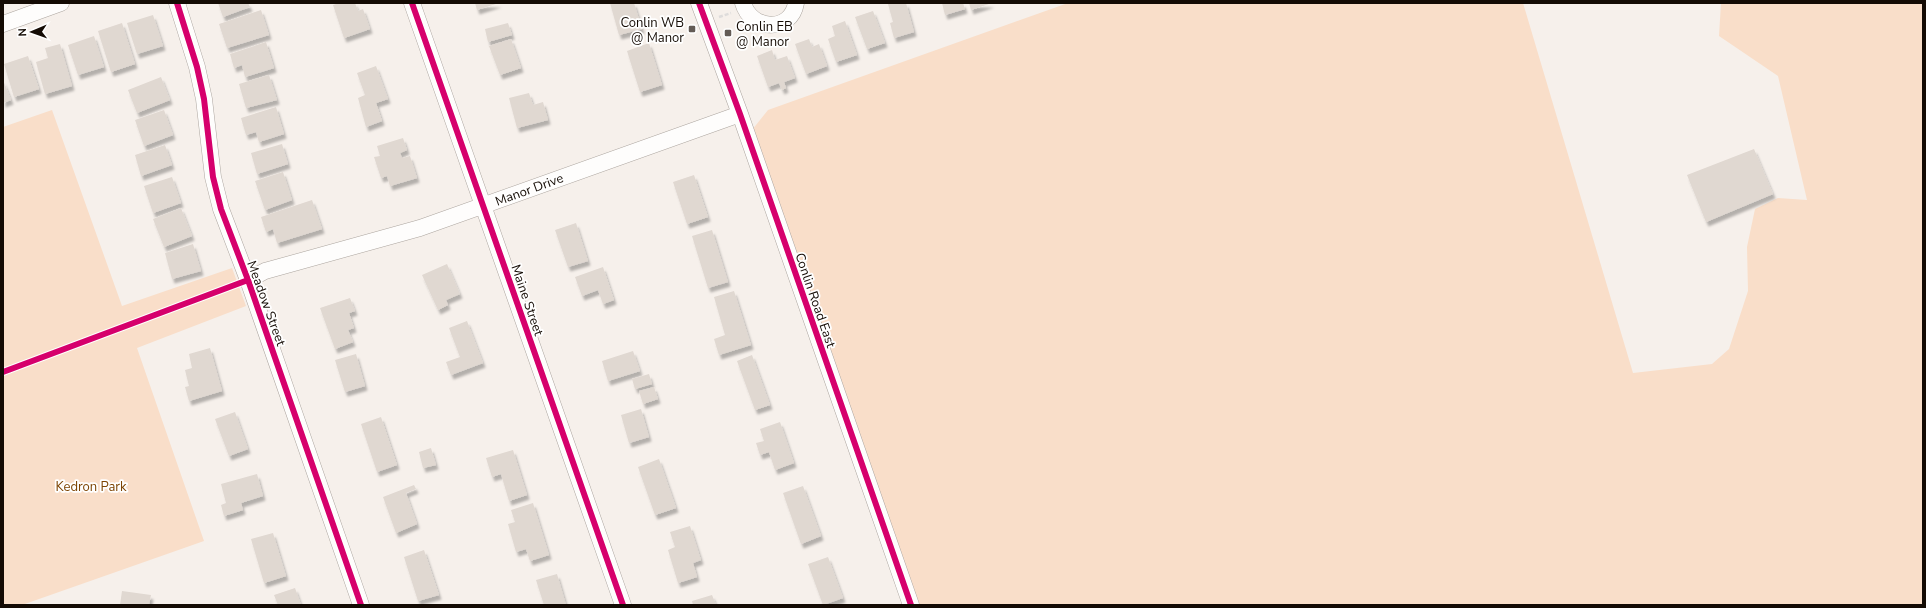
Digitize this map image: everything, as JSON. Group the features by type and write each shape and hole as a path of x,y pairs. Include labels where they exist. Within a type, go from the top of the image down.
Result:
{"street":[{"path":"3,24 61,3"},
{"name":"Meadow Street","path":"177,3 200,80 204,100 213,177 220,209 248,280 361,605"},
{"name":"Maine Street","path":"412,3 623,605"},
{"name":"Conlin Road East","path":"699,3 740,114 911,605"},
{"path":"744,7 751,19 759,24 768,26 785,21 792,15 796,3"},
{"name":"Manor Drive","path":"248,280 264,271 420,228 740,114"}],"path":[{"path":"706,22 735,12 744,7"}],"green space":[{"path":"1068,3 1523,3 1633,373 1712,364 1729,349 1748,291 1747,247 1755,209 1778,198 1807,200 1778,76 1719,36 1721,3 1923,3 1923,605 914,605 748,135 768,110"},
{"name":"Kedron Park","path":"52,110 122,306 232,268 246,306 137,348 204,541 22,605 3,605 3,127"}],"building":[{"path":"218,3 248,3 250,7 223,17"},
{"path":"339,3 355,3 358,11 363,9 370,29 344,38 333,5"},
{"path":"475,3 499,3 477,10"},
{"path":"610,3 634,3 642,29 619,35"},
{"path":"906,3 914,32 894,38 890,23 893,22 888,4"},
{"path":"942,3 963,3 965,9 945,15"},
{"path":"969,3 992,3 971,10"},
{"path":"261,10 269,35 227,48 219,24"},
{"path":"873,11 885,43 867,49 855,17"},
{"path":"153,15 163,46 137,54 127,23"},
{"path":"845,21 857,55 836,62 828,39 835,36 832,26"},
{"path":"122,23 135,64 111,72 98,31"},
{"path":"508,23 512,35 488,42 485,29"},
{"path":"94,36 104,67 78,75 68,45"},
{"path":"511,39 521,68 500,75 489,46"},
{"path":"809,39 812,47 819,44 827,66 806,74 795,44"},
{"path":"266,42 274,68 245,77 242,65 234,68 230,54"},
{"path":"649,43 662,85 640,92 627,51"},
{"path":"60,44 72,86 45,94 36,62 48,58 45,48"},
{"path":"772,50 775,60 787,56 795,78 784,82 786,88 782,90 779,83 768,87 757,56"},
{"path":"28,56 39,89 14,97 4,64"},
{"path":"376,66 388,99 376,103 382,121 366,127 358,98 365,95 357,73"},
{"path":"269,75 277,100 246,108 239,84"},
{"path":"161,77 170,100 137,113 128,90"},
{"path":"3,80 11,100 3,103"},
{"path":"529,93 533,105 543,102 548,120 517,128 509,98"},
{"path":"276,107 284,134 259,142 256,132 246,135 241,118"},
{"path":"164,110 173,135 144,146 135,120"},
{"path":"403,138 407,150 400,153 402,158 410,156 417,178 390,186 387,176 381,178 374,157 380,156 377,146"},
{"path":"282,144 288,164 257,174 251,153"},
{"path":"165,145 172,165 141,176 135,155"},
{"path":"1754,149 1773,194 1706,222 1687,175"},
{"path":"283,172 292,200 265,210 255,181"},
{"path":"694,175 708,217 687,224 673,182"},
{"path":"172,177 181,203 153,213 144,186"},
{"path":"312,200 322,229 277,243 273,229 266,232 261,217"},
{"path":"181,208 192,236 164,247 153,219"},
{"path":"576,223 588,261 568,267 555,230"},
{"path":"712,230 728,282 708,288 692,236"},
{"path":"193,244 201,271 172,279 165,253"},
{"path":"447,264 460,294 446,300 448,305 438,310 422,275"},
{"path":"603,267 614,300 603,304 598,290 582,296 575,277"},
{"path":"734,291 751,345 719,355 714,339 725,335 714,297"},
{"path":"350,298 355,311 349,313 354,328 348,330 353,342 335,349 320,308"},
{"path":"467,321 483,363 451,375 446,362 460,357 449,328"},
{"path":"210,348 222,391 189,401 185,387 189,386 185,370 192,368 189,354"},
{"path":"633,351 640,371 608,381 602,361"},
{"path":"356,354 365,386 345,392 335,360"},
{"path":"752,355 770,405 755,410 737,361"},
{"path":"649,374 652,384 635,389 632,379"},
{"path":"654,387 658,399 643,404 639,391"},
{"path":"641,409 649,437 629,443 621,415"},
{"path":"235,412 248,449 229,456 215,419"},
{"path":"381,417 397,465 377,472 361,424"},
{"path":"780,422 794,463 775,470 769,452 760,455 756,443 764,441 760,429"},
{"path":"431,448 436,465 423,468 419,452"},
{"path":"513,450 527,495 509,501 501,474 492,477 486,458"},
{"path":"659,459 676,508 655,515 638,467"},
{"path":"257,474 263,496 241,503 243,510 224,516 221,505 226,503 221,484"},
{"path":"414,485 416,489 406,493 417,524 396,533 383,497"},
{"path":"803,486 821,536 801,544 783,493"},
{"path":"533,503 549,555 530,561 526,549 516,552 508,524 515,522 511,510"},
{"path":"690,526 701,560 693,563 697,577 678,583 668,550 675,547 670,532"},
{"path":"273,533 286,576 264,583 251,539"},
{"path":"424,550 439,595 418,601 404,557"},
{"path":"828,557 843,598 823,605 808,564"},
{"path":"557,574 566,605 544,605 536,580"},
{"path":"295,588 301,605 278,605 274,595"},
{"path":"122,591 151,595 149,605 120,605"},
{"path":"712,595 716,605 693,605 692,601"}],"cycle path":[{"path":"177,3 197,67 204,99 213,177 221,209 248,280 361,605"},
{"path":"412,3 623,605"},
{"path":"699,3 740,114 911,605"},
{"path":"3,372 248,280"}],"place":[{"name":"Conlin WB @ Manor","path":"692,29"},
{"name":"Conlin EB @ Manor","path":"728,33"}]}
